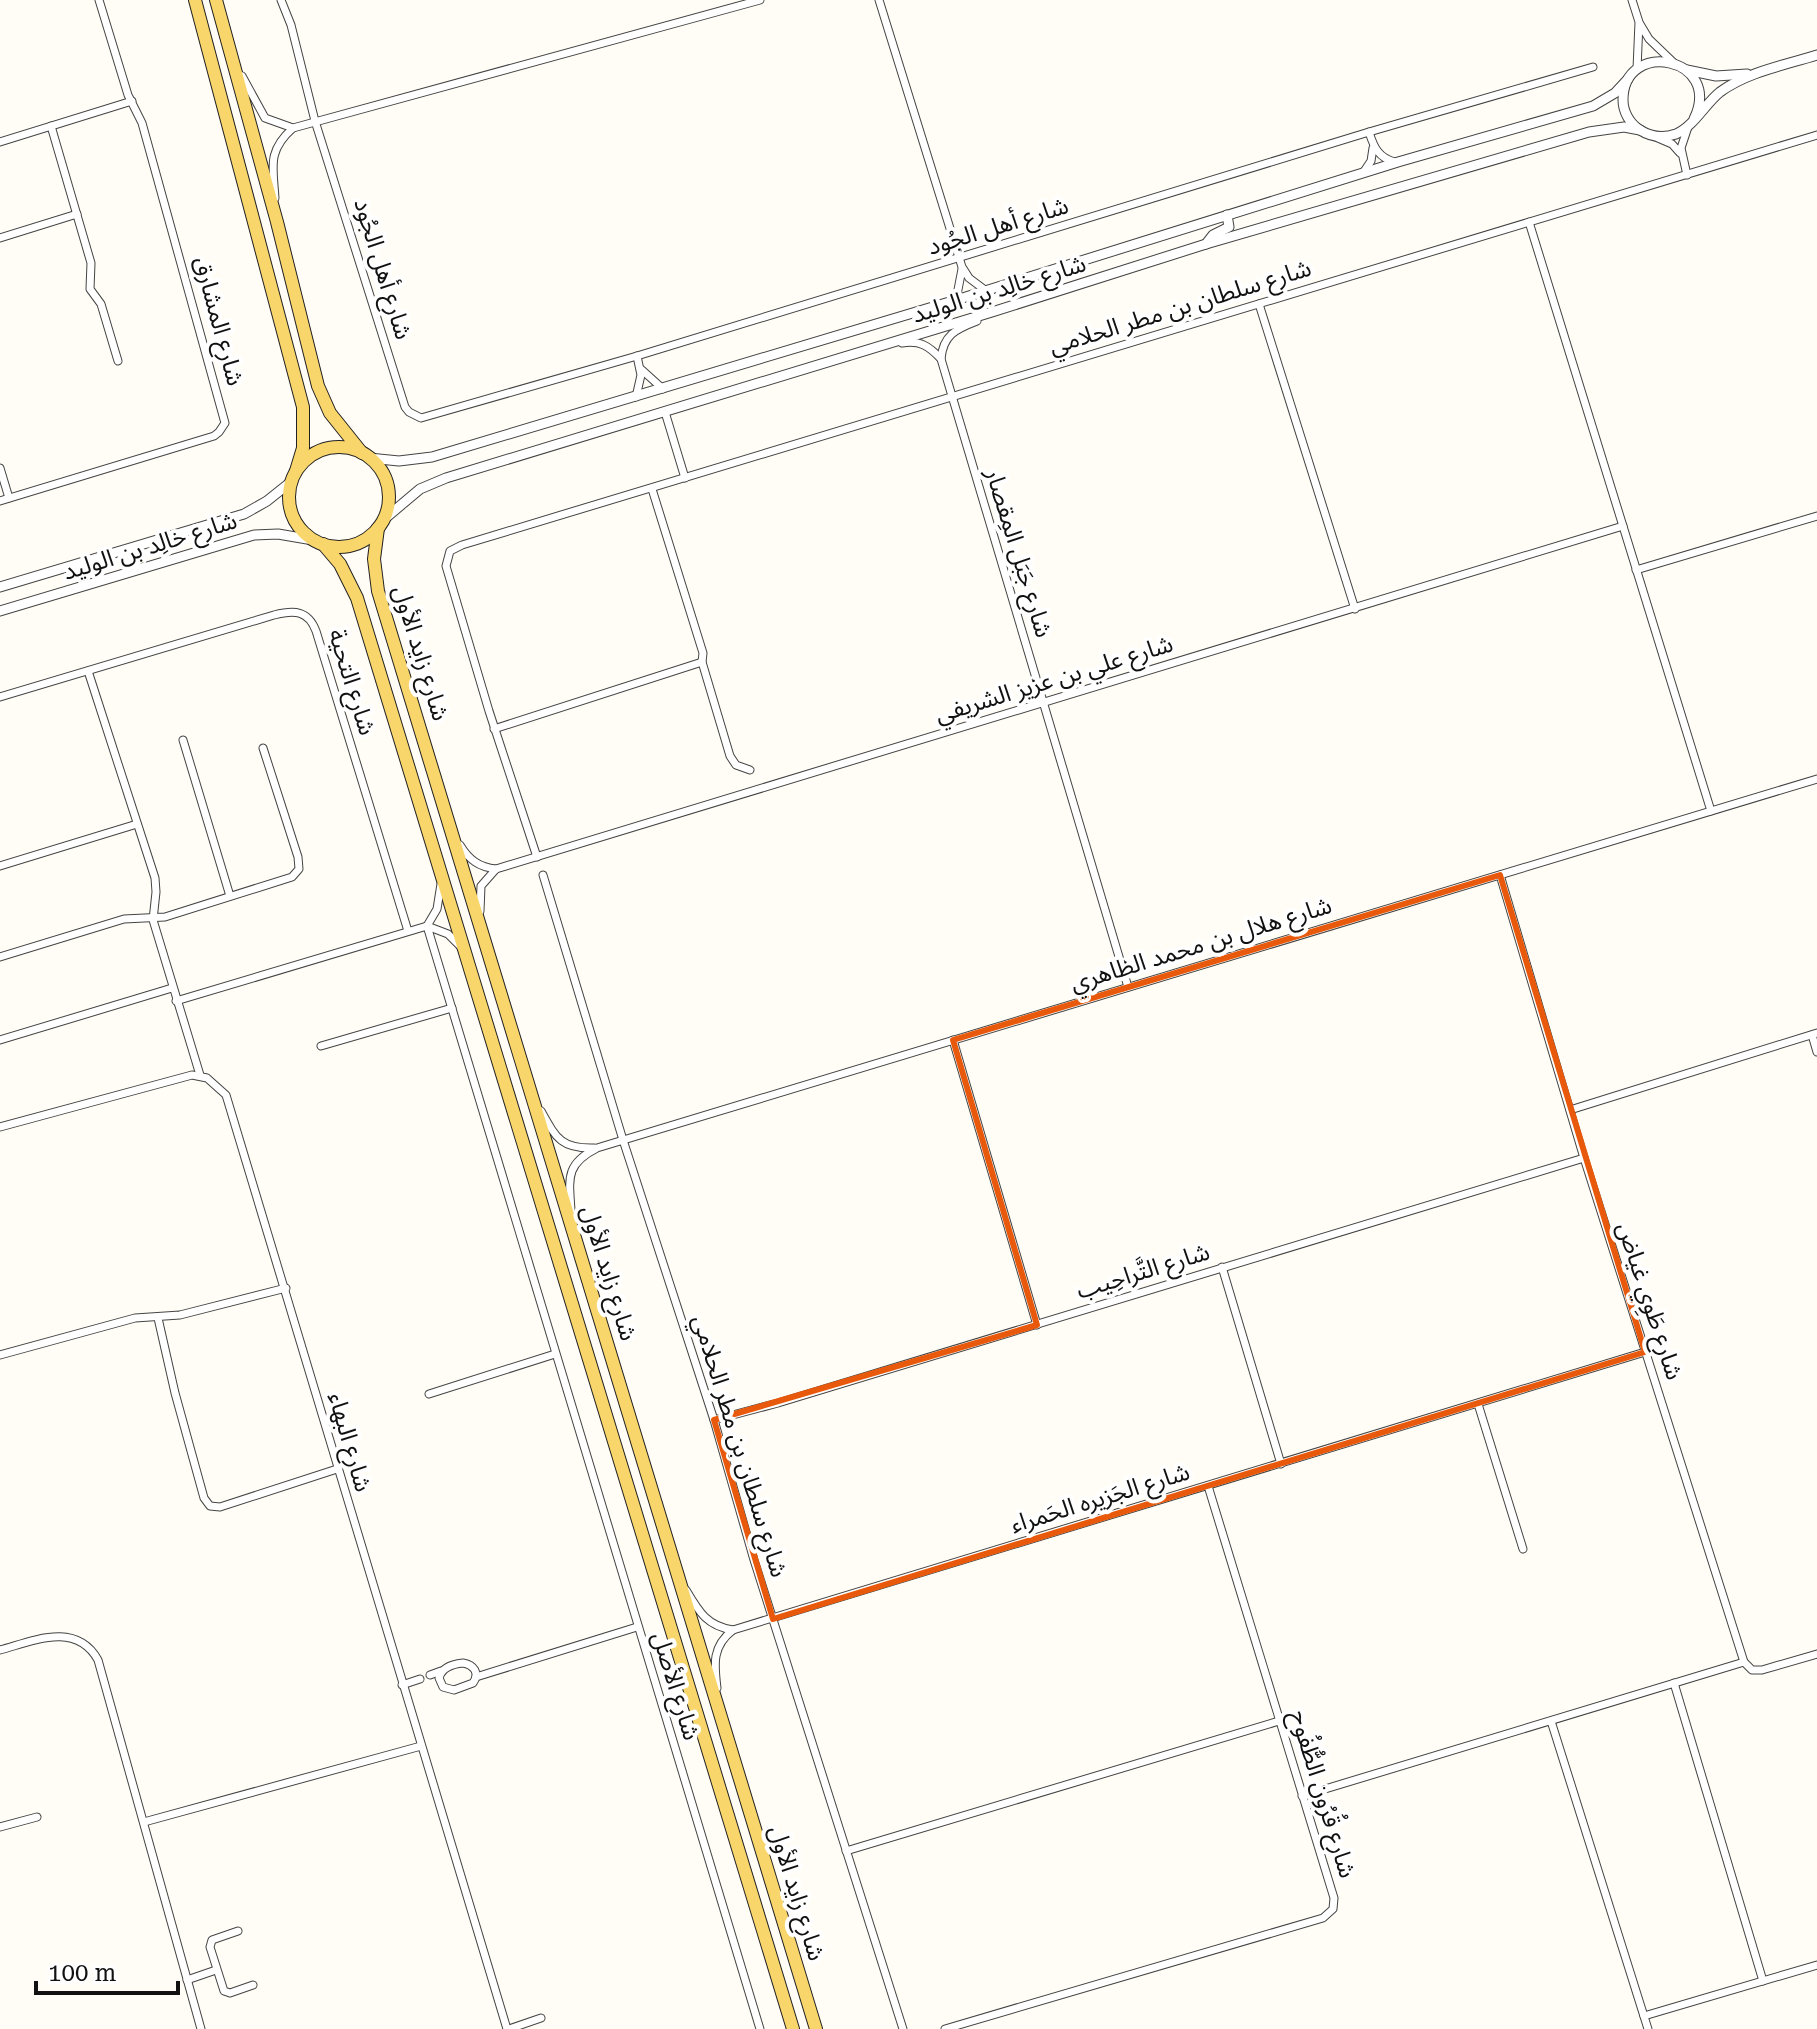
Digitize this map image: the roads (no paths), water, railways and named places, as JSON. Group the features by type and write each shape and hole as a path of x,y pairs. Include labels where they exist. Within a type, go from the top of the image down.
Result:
{"main road":[{"path":"195,0 303,407 305,434 289,492 292,514 304,533 318,542 347,546 359,542 380,524 387,510 387,487 384,476 330,413 318,386 216,0"},
{"path":"294,476 304,462 325,449 338,447 366,455"},
{"name":"شارع زايد الأول","path":"380,524 374,559 378,591 816,2029"},
{"name":"شارع زايد الأول","path":"318,542 340,564 357,598 793,2029"}],"street":[{"name":"شارع المشارق","path":"4,499 214,436 225,423 159,179 99,0"},
{"name":"شارع أهل الجُود","path":"281,0 291,25 315,121 405,407 421,418 960,263 1369,132 1593,67"},
{"path":"277,222 273,156 279,140 293,128 760,0"},
{"path":"879,0 960,263 961,287 956,300"},
{"path":"1632,0 1649,39 1674,63 1686,70 1716,76 1754,74"},
{"path":"1637,69 1640,56 1639,22"},
{"path":"231,53 260,113 273,123 293,128"},
{"path":"1651,135 1673,135 1722,91 1754,74 1817,55"},
{"path":"1674,63 1655,61 1637,69 1628,79 1623,98 1633,124 1672,144 1681,155"},
{"path":"1686,70 1698,89 1699,104 1682,141 1681,155 1687,175"},
{"name":"شارع خالِد بن الوليد","path":"366,455 399,461 432,457 663,389 1398,162 1593,106 1615,93 1628,79"},
{"path":"0,142 132,101"},
{"path":"51,126 91,266 90,289 101,304 118,361"},
{"name":"شارع خالِد بن الوليد","path":"380,524 409,497 434,483 1206,244 1589,132 1624,127 1640,130"},
{"path":"1369,132 1373,146 1381,156 1398,162"},
{"name":"شارع سلطان بن مطر الحلامي","path":"537,857 494,729 446,566 450,551 522,526 1817,135"},
{"path":"1363,174 1371,161 1373,146"},
{"path":"0,238 77,214"},
{"path":"1206,244 1213,235 1229,227 1227,215"},
{"path":"1529,222 1711,811"},
{"path":"960,263 974,283 985,290"},
{"path":"1259,304 1355,609"},
{"path":"865,351 918,342 941,359 946,338 955,330 992,312"},
{"path":"637,356 641,368 663,389"},
{"name":"شارع جَبَل المِقصار","path":"941,359 1128,987"},
{"path":"636,397 641,368"},
{"path":"665,412 685,478"},
{"path":"0,468 4,499"},
{"name":"شارع خالِد بن الوليد","path":"0,587 244,514 267,501 294,476"},
{"path":"652,489 703,653 702,662 732,762 750,770"},
{"path":"1636,570 1817,516"},
{"name":"شارع علي بن عزيز الشريفي","path":"496,869 1623,526"},
{"name":"شارع خالِد بن الوليد","path":"0,611 254,535 278,534 318,542"},
{"name":"شارع التحية","path":"0,697 281,613 298,611 308,616 316,631 408,931"},
{"path":"494,729 702,662"},
{"path":"0,1127 184,1076 200,1075 153,920 156,884 88,671"},
{"path":"183,740 230,896"},
{"path":"0,957 119,920 153,920 295,875 299,866 263,748"},
{"name":"شارع هلال بن محمد الظاهري","path":"572,1228 569,1182 572,1169 580,1157 597,1148 1817,779"},
{"path":"0,866 137,824"},
{"path":"451,829 473,861 496,869"},
{"path":"481,931 480,891 484,880 496,869"},
{"path":"427,926 440,899 441,873"},
{"name":"شارع سلطان بن مطر الحلامي","path":"543,875 623,1140 714,1420 773,1619 903,2029"},
{"name":"شارع طَوِي غياض","path":"1500,875 1584,1158 1744,1662"},
{"path":"176,1001 427,926 448,934 464,951"},
{"name":"شارع الأصل","path":"427,926 760,2029"},
{"path":"0,1040 172,988"},
{"path":"321,1046 452,1008"},
{"path":"1570,1110 1814,1034 1817,1052"},
{"path":"953,1040 1037,1325"},
{"name":"شارع البهاء","path":"200,1075 221,1088 230,1104 337,1469 508,2029"},
{"name":"شارع هلال بن محمد الظاهري","path":"531,1092 551,1130 562,1143 576,1148 597,1148"},
{"name":"شارع التَّراحِيب","path":"714,1420 1584,1158"},
{"path":"1222,1267 1281,1464"},
{"path":"0,1355 135,1318 180,1315 286,1288"},
{"path":"158,1318 194,1464 204,1498 210,1506 220,1507 337,1469"},
{"name":"شارع الجَزيره الحَمراء","path":"733,1630 1645,1352"},
{"path":"429,1394 555,1354"},
{"path":"1478,1404 1523,1549"},
{"name":"شارع قُرُون الطُّفُوح","path":"945,2029 1323,1918 1333,1909 1334,1898 1208,1486"},
{"path":"679,1578 704,1619 717,1627 733,1630"},
{"path":"441,1671 440,1682 449,1690 469,1686 476,1677 637,1627"},
{"path":"719,1712 715,1654 720,1643 733,1630"},
{"path":"0,1650 61,1636 78,1640 90,1648 100,1666 201,2029"},
{"path":"1302,1796 1744,1662 1752,1670 1762,1670 1817,1654"},
{"path":"430,1675 449,1666 466,1663 473,1667 476,1677"},
{"path":"402,1685 420,1679"},
{"path":"1674,1683 1763,1981"},
{"path":"846,1851 1279,1721"},
{"path":"1551,1721 1648,2029"},
{"path":"144,1822 421,1746"},
{"path":"0,1827 37,1817"},
{"path":"238,1931 211,1942 216,1970 222,1989 227,1992 253,1985"},
{"path":"1644,2016 1817,1965"},
{"path":"187,1980 216,1970"},
{"path":"508,2029 541,2018"}]}
